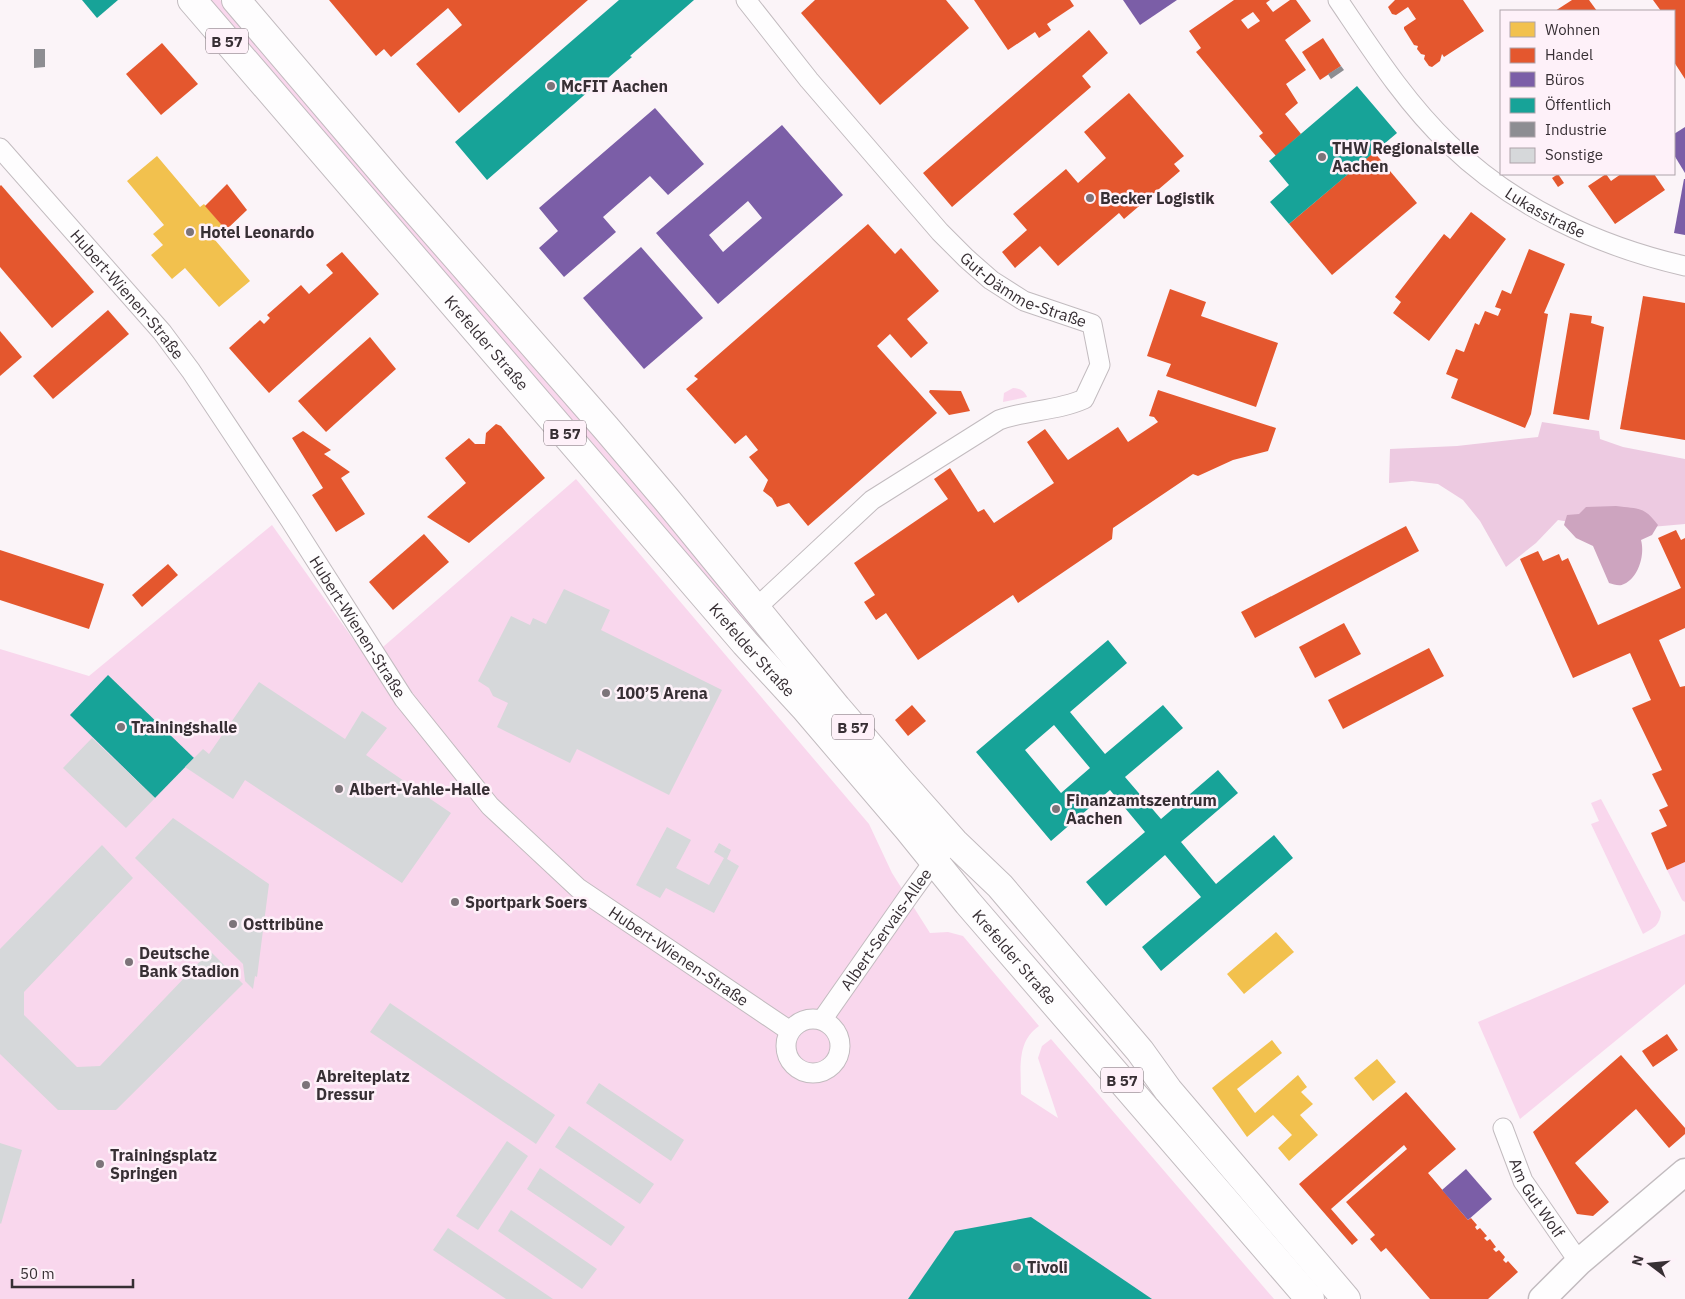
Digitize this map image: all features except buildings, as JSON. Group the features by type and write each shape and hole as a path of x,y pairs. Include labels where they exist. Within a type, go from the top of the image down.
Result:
{"main road":[{"name":"Krefelder Straße","path":"192,0 745,643 804,707 1310,1299"},
{"name":"Krefelder Straße","path":"236,0 396,188 606,428 892,773 954,842 1000,886 1140,1051 1168,1090 1346,1299"}],"street":[{"name":"Lukasstraße","path":"1338,0 1412,104 1449,144 1483,174 1520,199 1574,230 1608,244 1685,266"},
{"name":"Gut-Dämme-Straße","path":"748,1 809,80 940,232 966,258 992,280 1024,301 1092,324 1100,365 1084,400 1070,405 1013,415 999,420 872,500 755,609"},
{"name":"Hubert-Wienen-Straße","path":"0,148 162,332 191,370 290,520 404,699 490,806 578,888 790,1031"},
{"name":"Albert-Servais-Allee","path":"822,1020 934,861 954,842"},
{"path":"810,1019 822,1020 833,1028 839,1039 839,1052 834,1064 822,1072 807,1073 796,1068 789,1060 785,1045 790,1031 798,1022 810,1019"},
{"name":"Am Gut Wolf","path":"1503,1128 1523,1181 1579,1262"},
{"path":"1542,1299 1579,1262 1685,1172"}],"shaded area":[{"path":"206,0 220,0 711,570 914,821"},
{"path":"1013,388 1022,390 1027,397 1003,402 1004,393"},
{"path":"1542,422 1599,431 1600,439 1623,447 1685,459 1685,524 1617,530 1558,520 1536,543 1506,567 1480,521 1463,500 1438,484 1412,481 1389,483 1390,449 1457,446 1538,437"},
{"name":"Sportpark Soers","path":"576,479 869,824 892,873 930,933 948,932 963,936 1039,1026 1026,1040 1023,1048 1021,1057 1021,1094 1058,1118 1038,1058 1042,1046 1051,1039 1274,1299 0,1299 0,649 89,676 272,525 368,660"},
{"path":"1616,506 1644,511 1658,525 1652,535 1641,540 1640,565 1634,576 1629,581 1620,585 1609,583 1593,546 1576,538 1564,525 1567,515 1579,514 1586,507"},
{"path":"1601,799 1661,912 1656,926 1643,934 1591,824 1599,821 1591,803"},
{"path":"1685,862 1685,902 1682,900 1667,870"},
{"path":"1685,934 1685,984 1520,1119 1478,1022"}],"place":[{"name":"McFIT Aachen","path":"551,86"},
{"name":"THW Regionalstelle Aachen","path":"1322,157"},
{"name":"Becker Logistik","path":"1090,198"},
{"name":"Hotel Leonardo","path":"190,232"},
{"name":"100’5 Arena","path":"606,693"},
{"name":"Trainingshalle","path":"121,727"},
{"name":"Albert-Vahle-Halle","path":"339,789"},
{"name":"Finanzamtszentrum Aachen","path":"1056,809"},
{"name":"Sportpark Soers","path":"455,902"},
{"name":"Osttribüne","path":"233,924"},
{"name":"Deutsche Bank Stadion","path":"129,962"},
{"name":"Abreiteplatz Dressur","path":"306,1085"},
{"name":"Trainingsplatz Springen","path":"100,1164"},
{"name":"Tivoli","path":"1017,1267"}]}
